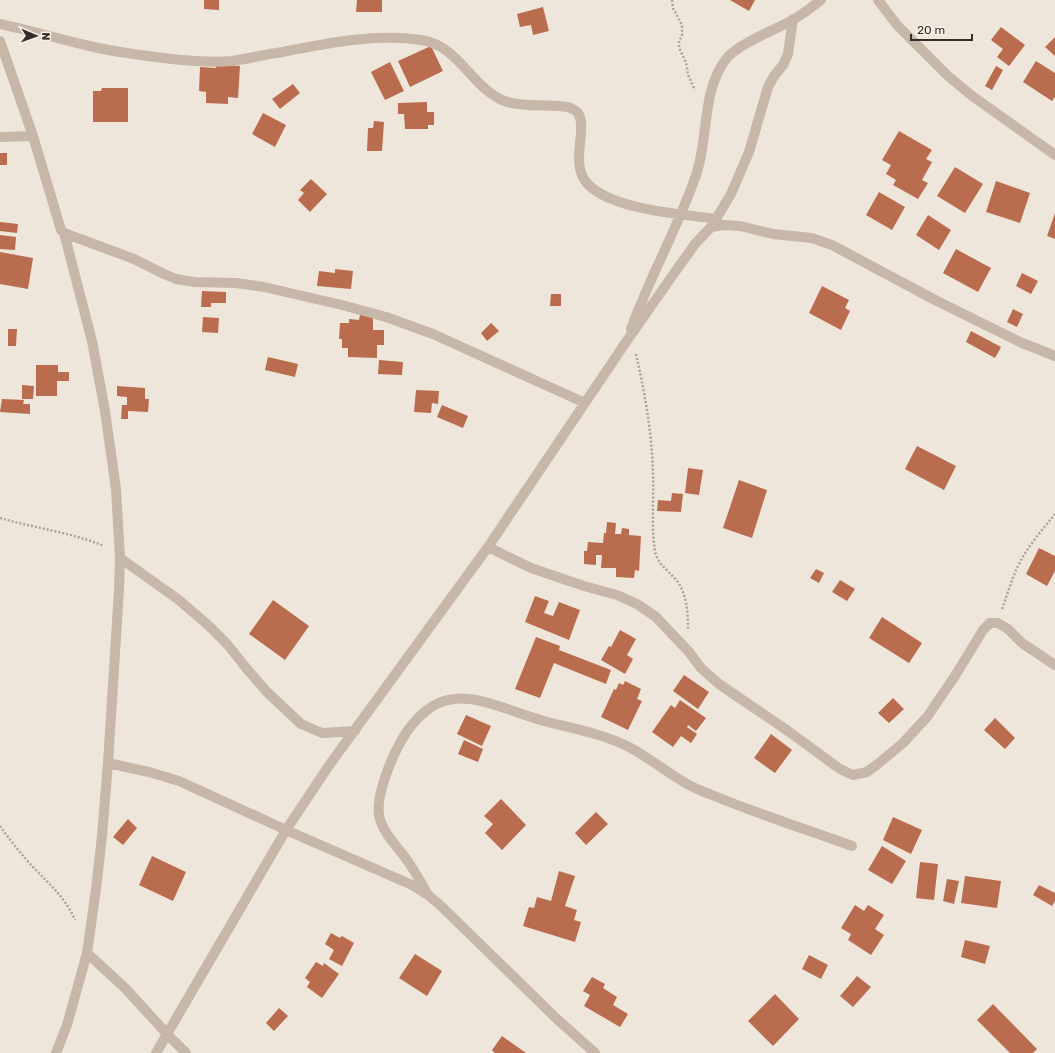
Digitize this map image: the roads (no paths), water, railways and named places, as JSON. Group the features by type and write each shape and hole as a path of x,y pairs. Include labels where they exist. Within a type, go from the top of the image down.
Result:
{"street":[{"path":"629,338 642,298 681,214 697,174 702,152 710,98 717,75 727,58 741,47 793,20 821,0"},
{"path":"878,0 897,25 948,76 971,95 1055,155"},
{"path":"156,1053 168,1035 286,830 330,764 488,547 629,338 695,244 714,223 731,194 749,152 768,87 774,76 783,65 788,54 793,20"},
{"path":"0,24 93,47 120,52 152,57 205,61 232,61 311,46 386,38 430,41 445,49 462,64 478,82 492,94 503,100 518,104 568,107 575,110 579,114 581,121 579,150 581,173 594,189 609,198 630,205 681,214 714,223 740,226 773,234 812,238 832,245 935,300 1020,342 1055,356"},
{"path":"0,41 34,136 61,230 64,233 92,341 105,412 116,489 120,558 108,764 102,836 87,953 67,1025 56,1053"},
{"path":"0,137 34,136"},
{"path":"64,233 134,259 176,279 194,282 236,283 264,287 386,317 453,342 585,403"},
{"path":"488,547 531,568 584,586 617,595 637,604 656,617 689,652 701,668 719,684 788,731 840,769 853,775 867,772 903,743 927,717 955,676 983,630 990,623 998,623 1008,629 1022,643 1055,665"},
{"path":"120,558 179,600 209,626 227,644 267,692 301,724 322,733 355,730"},
{"path":"428,895 411,865 400,849 389,837 379,816 378,804 381,791 397,748 409,727 422,712 447,700 468,698 489,703 544,721 605,737 626,745 681,780 712,795 852,846"},
{"path":"108,764 149,772 179,781 412,885 428,895 557,1019 596,1053"},
{"path":"87,953 125,988 186,1053"}]}
